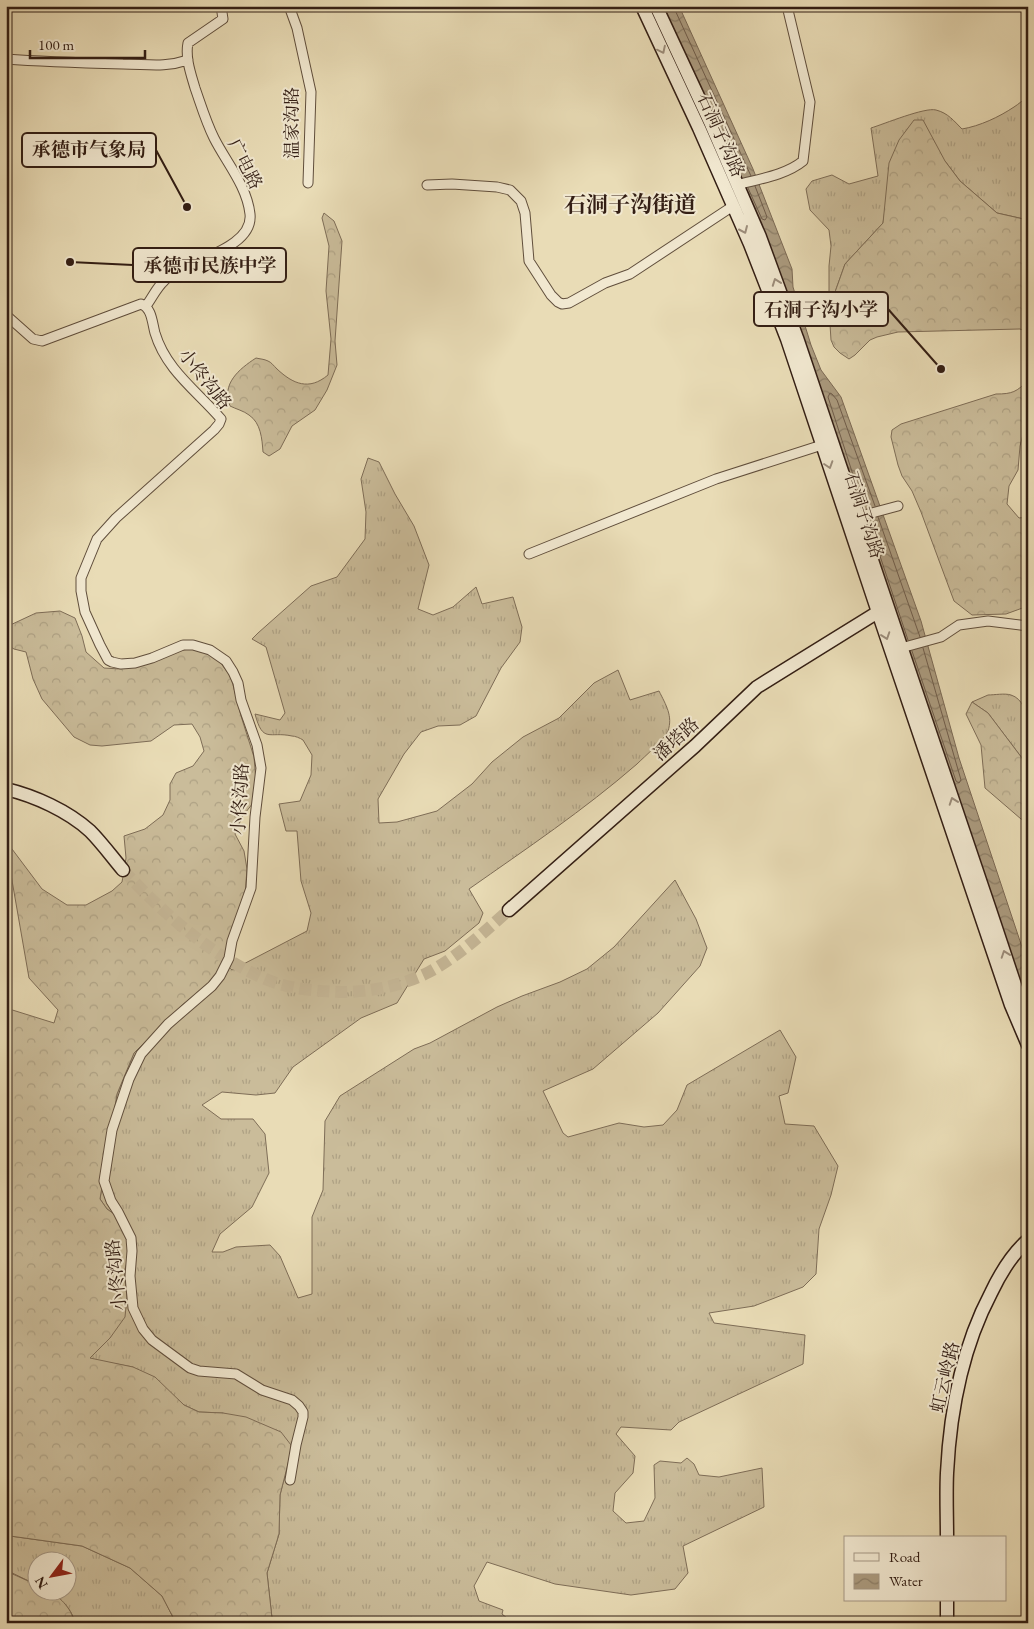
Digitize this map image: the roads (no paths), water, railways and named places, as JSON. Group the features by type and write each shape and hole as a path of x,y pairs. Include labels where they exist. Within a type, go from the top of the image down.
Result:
{"main road":[{"name":"石洞子沟路","path":"642,6 734,206 788,339 1011,1005 1028,1045"},
{"name":"石洞子沟路","path":"656,6 739,185 760,237 859,517 1017,990 1028,1017"},
{"name":"潘塔路","path":"509,910 695,746 757,687 878,612"},
{"path":"6,789 42,800 65,813 89,831 123,870"},
{"name":"虹云岭路","path":"947,1536 947,1472 954,1407 966,1354 980,1314 1001,1273 1028,1240"},
{"path":"947,1602 947,1623"}],"street":[{"path":"6,59 52,63 171,65 188,60 188,43 223,20 221,6"},
{"name":"温家沟路","path":"289,6 297,28 311,92 308,182"},
{"path":"739,185 788,170 803,161 810,102 786,6"},
{"name":"广电路","path":"146,306 164,280 229,246 245,232 250,219 244,192 208,125 190,73 188,60"},
{"path":"427,185 461,184 510,190 521,202 526,213 529,261 551,295 562,304 569,303 605,283 630,274 734,206"},
{"path":"6,315 33,339 42,341 140,304 146,306"},
{"name":"小佟沟路","path":"146,306 150,312 158,341 170,363 188,385 221,419 220,424 214,430 116,518 97,539 81,578 81,591 85,612 108,660 112,662 122,664 134,663 152,658 183,645 193,645 210,650 226,661 238,683 257,745 261,768 255,817 251,888 232,941 229,958 220,976 212,986 168,1024 141,1054 129,1079 112,1130 104,1181 111,1201 131,1238 130,1276 133,1308 143,1329 152,1340 190,1368 199,1371 236,1374 262,1390 292,1400 303,1412 290,1480"},
{"path":"529,554 716,479 822,445"},
{"path":"859,517 898,506"},
{"path":"903,648 941,637 959,625 988,621 1028,626"}],"water":[{"path":"659,6 679,6 753,169 792,269 793,287 821,370 841,397 921,621 959,758 1028,965 1028,1004 858,505"}],"tunnel":[{"path":"123,870 171,917 224,957 272,982 311,990 363,991 386,987 419,977 440,966 461,951 509,910"}],"place":[{"name":"承德市气象局","path":"187,207"},
{"name":"承德市民族中学","path":"70,262"},
{"name":"石洞子沟小学","path":"941,369"}],"district":[{"name":"石洞子沟街道","path":"630,204"}]}
